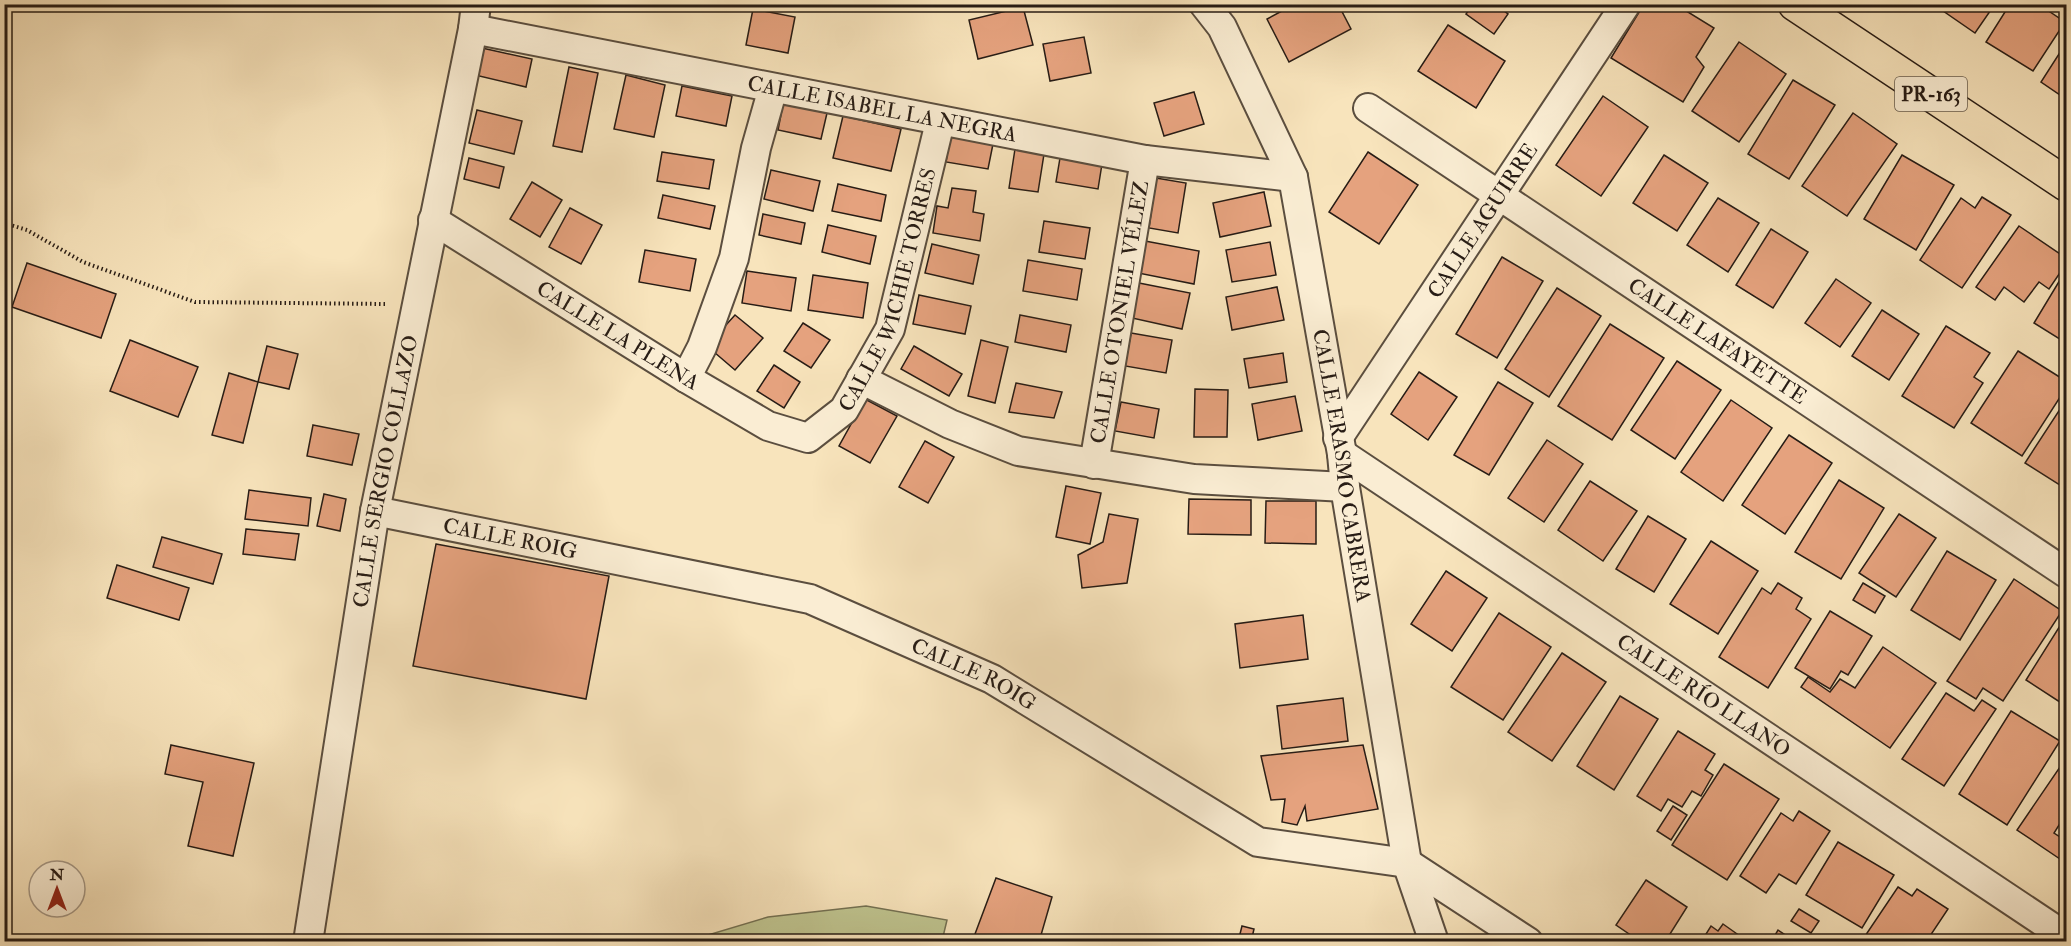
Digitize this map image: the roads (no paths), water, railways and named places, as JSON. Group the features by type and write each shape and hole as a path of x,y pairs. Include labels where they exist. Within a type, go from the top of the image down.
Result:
{"main road":[{"name":"PR-163","path":"1795,4 2067,184"}],"street":[{"name":"CALLE ERASMO CABRERA","path":"1204,4 1222,27 1293,177 1340,446 1407,863 1434,942"},
{"name":"CALLE AGUIRRE","path":"1340,446 1626,4"},
{"name":"CALLE ISABEL LA NEGRA","path":"474,17 772,88 940,122 1145,160 1293,177"},
{"name":"CALLE SERGIO COLLAZO","path":"308,942 375,511 474,17"},
{"path":"686,378 702,347 734,258 756,148 772,88"},
{"name":"CALLE LAFAYETTE","path":"1368,108 2067,573"},
{"name":"CALLE WICHIE TORRES","path":"808,438 844,410 890,329 940,122"},
{"name":"CALLE OTONIEL VÉLEZ","path":"1094,464 1145,160"},
{"name":"CALLE LA PLENA","path":"433,220 686,378 768,426 808,438"},
{"name":"CALLE OTONIEL VÉLEZ","path":"861,380 950,424 1018,451 1194,479 1345,487"},
{"name":"CALLE RÍO LLANO","path":"1340,446 2067,937"},
{"name":"CALLE ROIG","path":"375,511 810,599 992,679 1258,842 1407,863 1528,942"}]}
